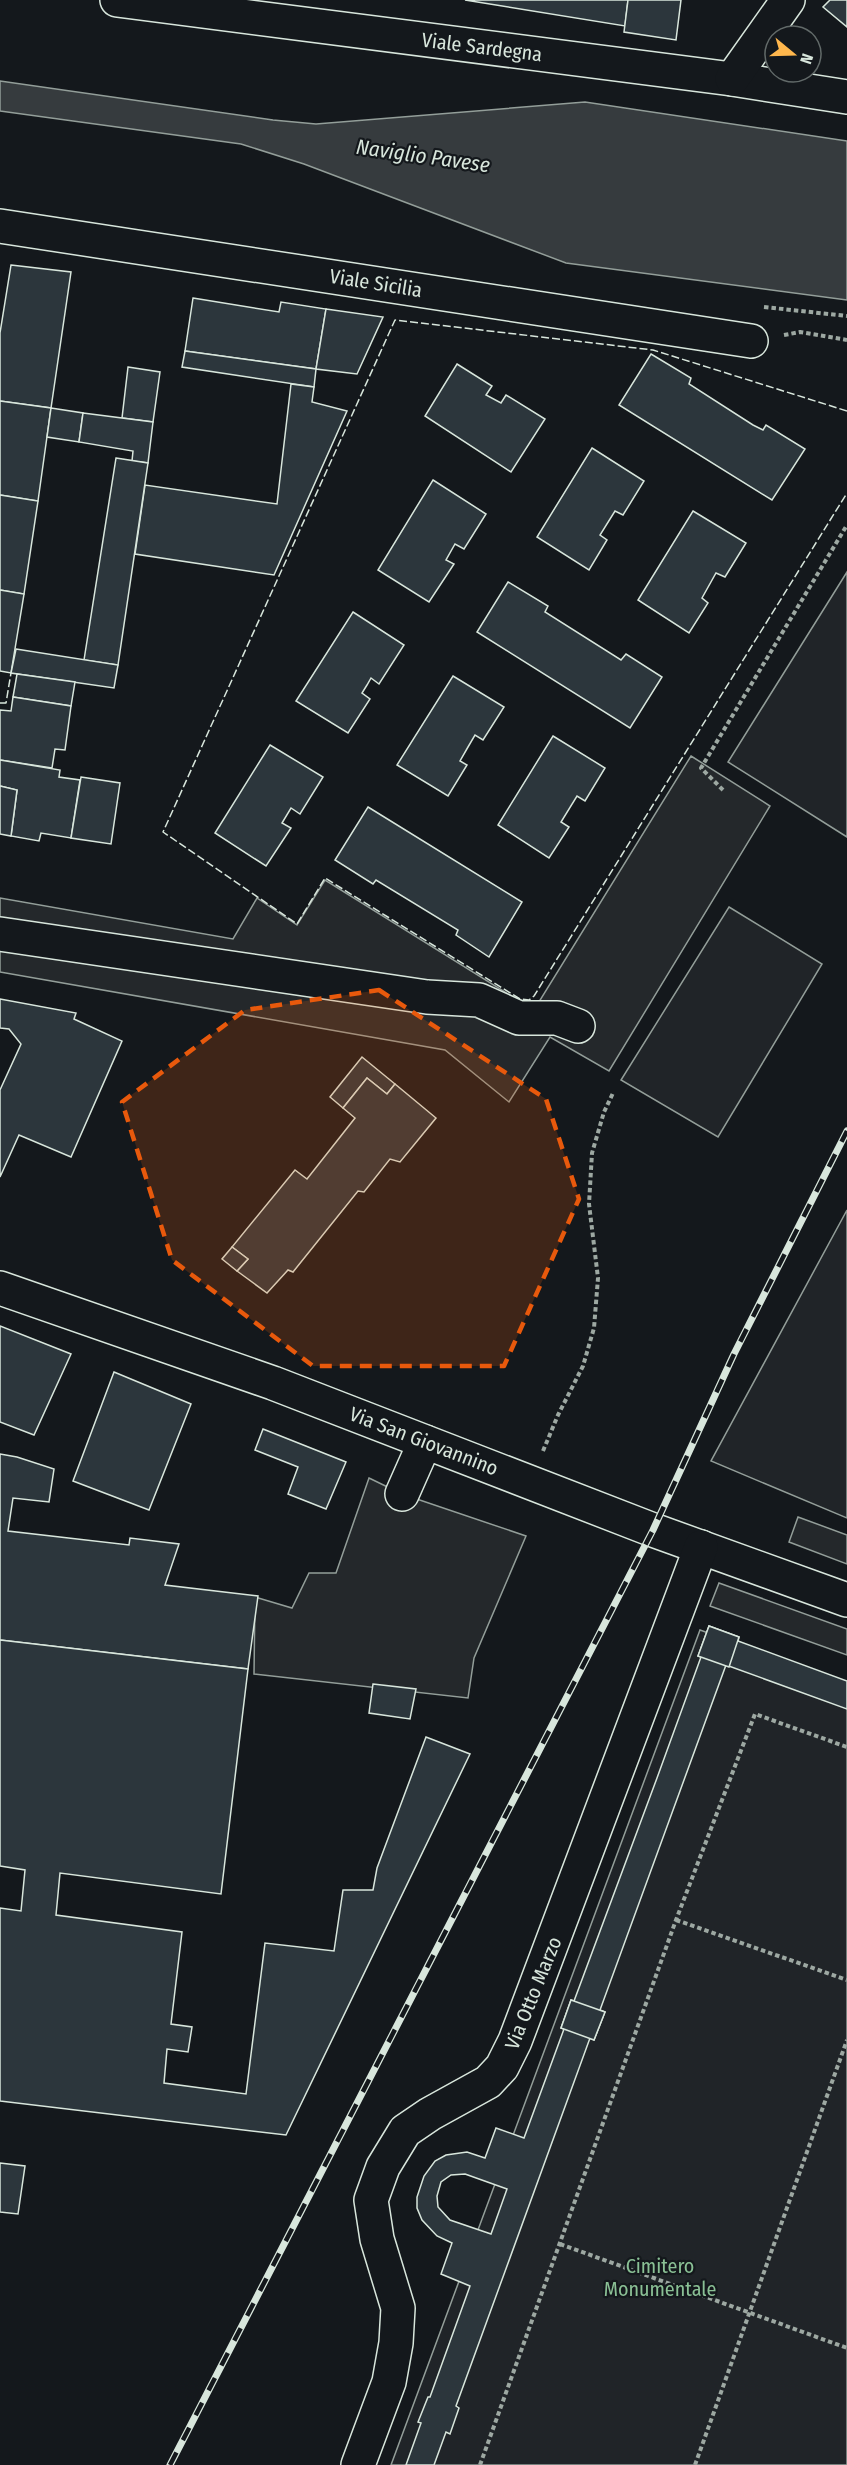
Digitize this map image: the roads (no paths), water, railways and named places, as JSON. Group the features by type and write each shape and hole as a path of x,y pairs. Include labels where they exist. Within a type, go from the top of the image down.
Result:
{"street":[{"name":"Viale Sardegna","path":"117,0 847,97"},
{"path":"732,80 789,0"},
{"name":"Viale Sicilia","path":"0,226 751,341"},
{"path":"0,934 427,997 479,1000 519,1018 557,1018 578,1026"},
{"name":"Via San Giovannino","path":"0,1288 273,1383 531,1483 847,1600"},
{"path":"402,1494 425,1442"},
{"name":"Via Otto Marzo","path":"358,2465 389,2382 396,2343 398,2308 377,2239 371,2200 383,2167 405,2132 430,2114 488,2082 502,2067 515,2041 701,1547"}],"water":[{"name":"Naviglio Pavese","path":"0,81 273,120 316,124 585,102 847,141 847,300 566,263 304,164 241,144 0,111"}],"railway":[{"path":"170,2465 653,1530 734,1354 847,1131"}],"park label":[{"name":"Cimitero Monumentale","path":"660,2278"}]}
